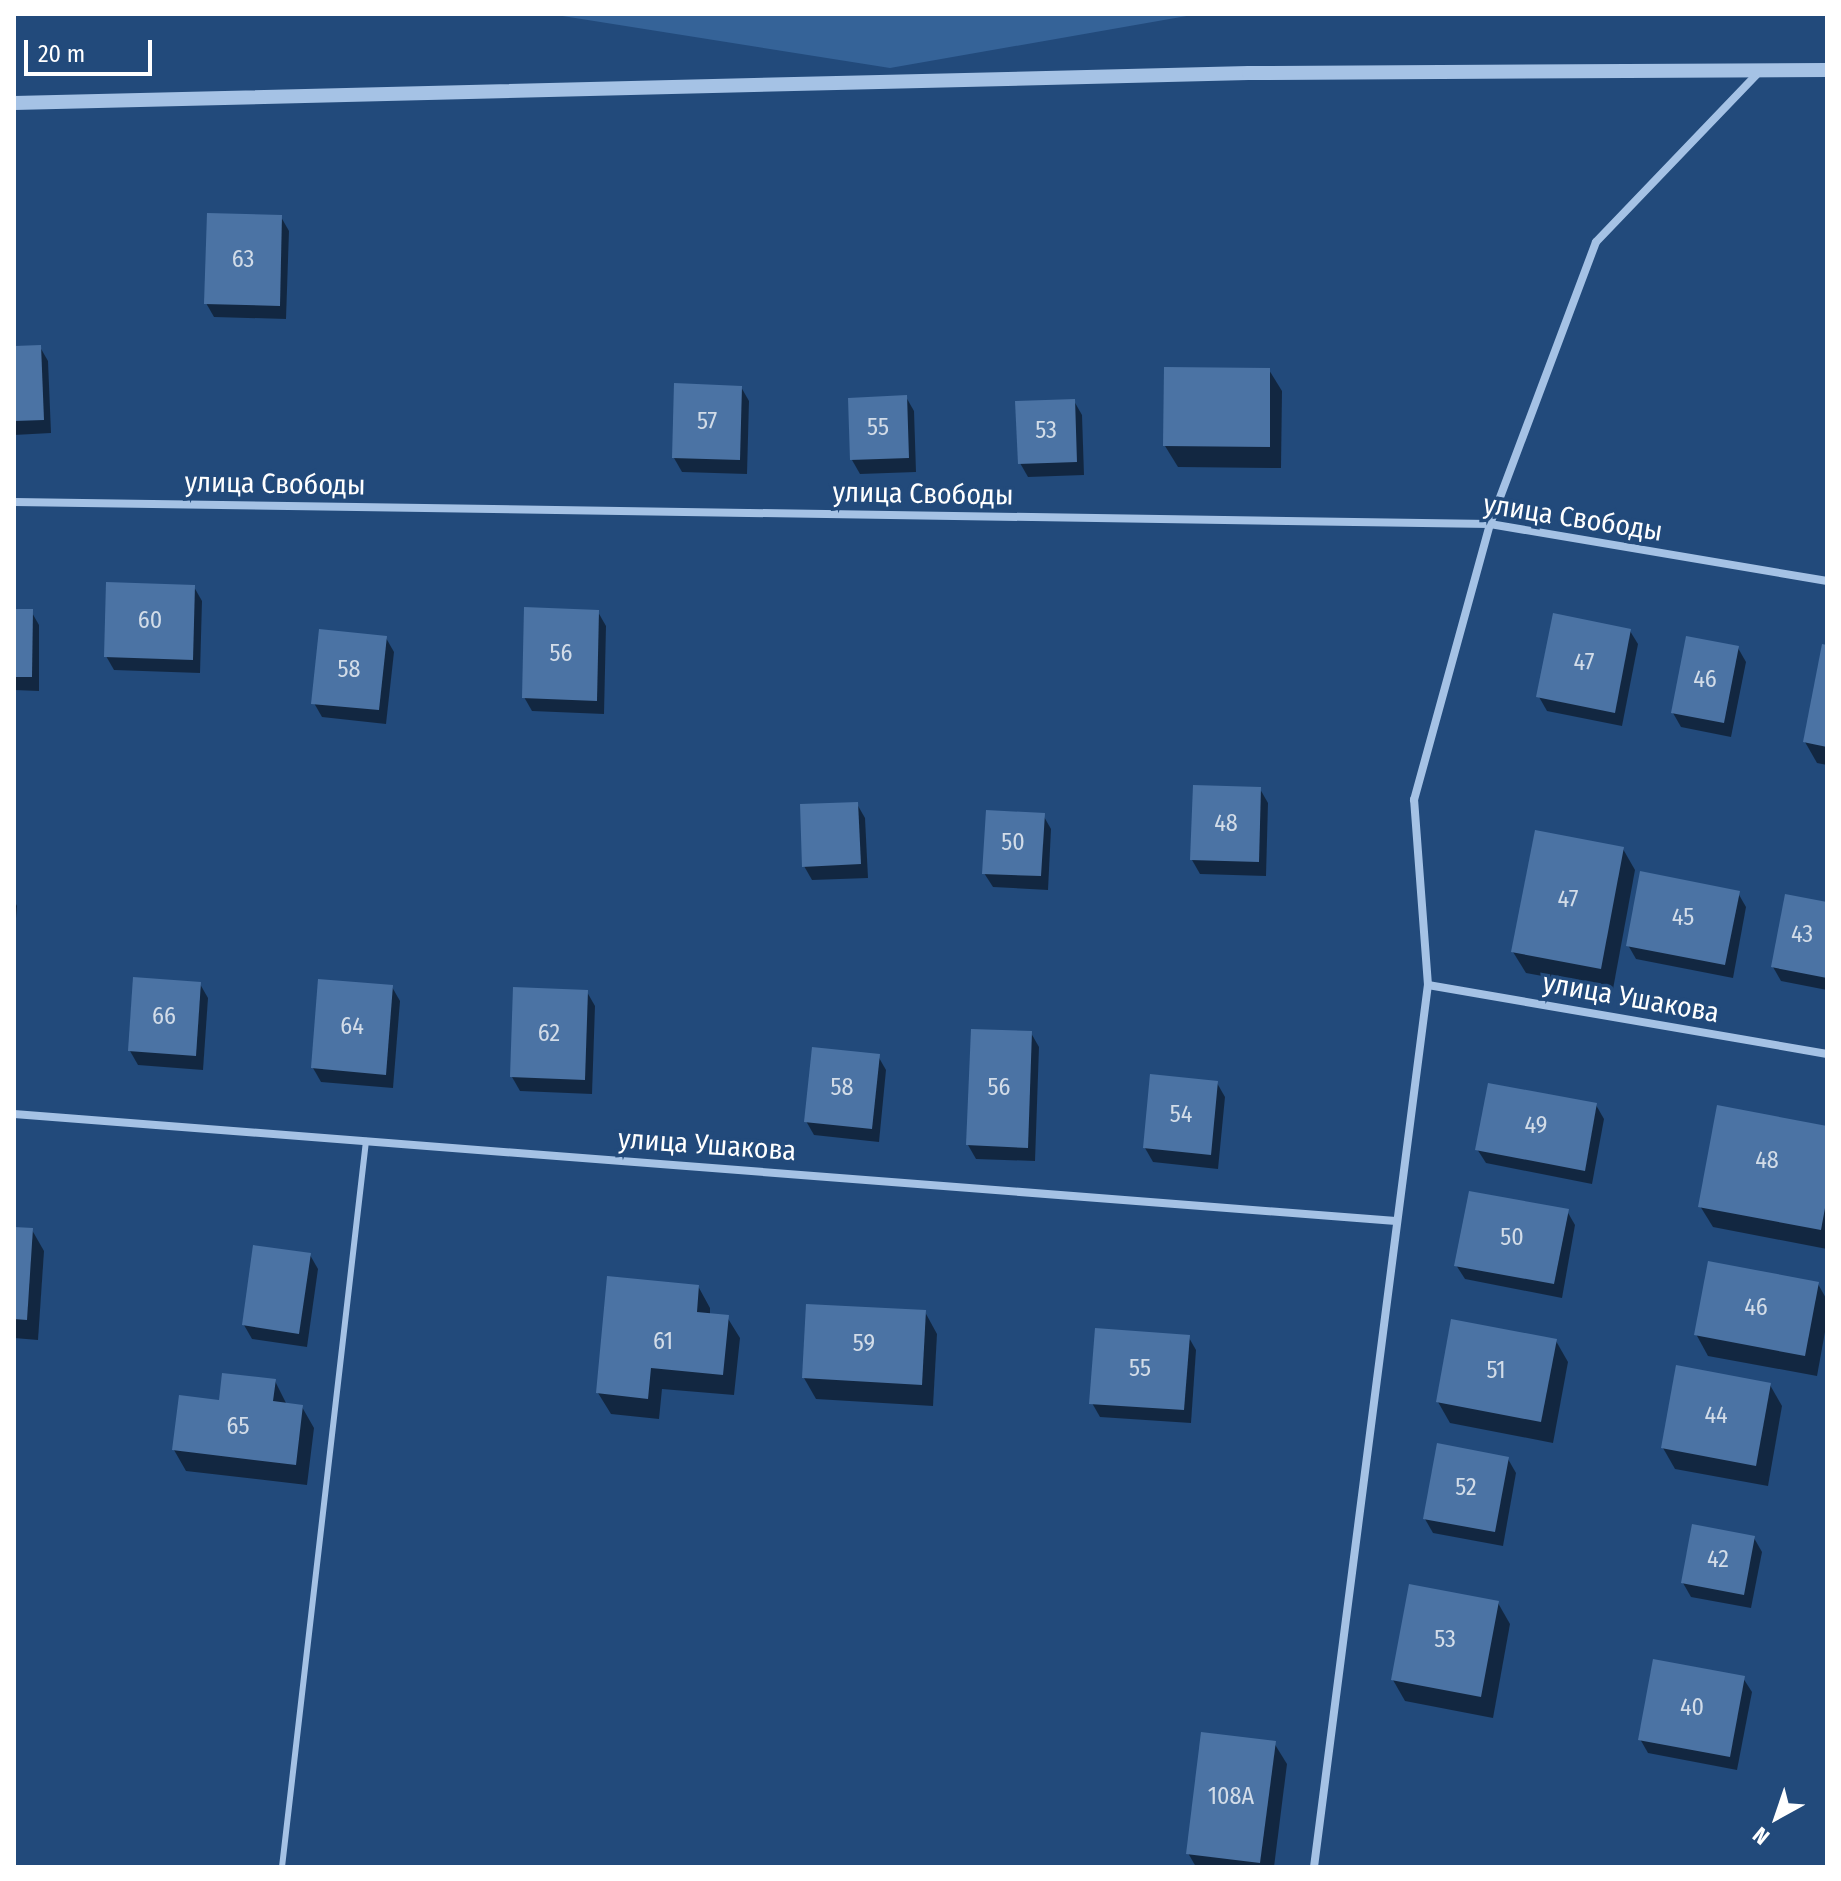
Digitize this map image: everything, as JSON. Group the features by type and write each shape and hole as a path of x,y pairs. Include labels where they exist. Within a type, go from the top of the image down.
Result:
{"street":[{"path":"1314,1867 1428,985 1414,800 1490,524 1596,242 1761,70"},
{"path":"14,103 1218,74 1827,70"},
{"name":"улица Свободы","path":"14,502 1490,524 1827,581"},
{"name":"улица Ушакова","path":"1428,985 1827,1054"},
{"name":"улица Ушакова","path":"14,1114 1396,1221"}],"lane":[{"path":"282,1867 366,1141"}],"shaded area":[{"path":"550,14 1198,14 890,68"}],"building":[{"path":"207,213 282,215 280,306 204,304"},
{"path":"41,345 44,420 14,421 14,346"},
{"path":"1164,367 1270,368 1270,447 1163,446"},
{"path":"674,383 742,386 740,460 672,458"},
{"path":"907,395 909,458 850,460 848,398"},
{"path":"1075,399 1077,462 1018,464 1015,401"},
{"path":"106,582 195,585 193,660 104,657"},
{"path":"524,607 599,610 597,701 522,698"},
{"path":"14,609 33,609 32,677 14,677"},
{"path":"1553,613 1631,629 1615,713 1536,697"},
{"path":"319,629 387,636 379,710 311,704"},
{"path":"1686,636 1739,646 1724,723 1671,713"},
{"path":"1822,644 1827,645 1827,747 1803,742"},
{"path":"1193,785 1261,787 1259,862 1190,860"},
{"path":"858,802 861,864 802,867 800,804"},
{"path":"986,810 1045,813 1041,876 982,874"},
{"path":"1535,830 1624,847 1601,969 1511,952"},
{"path":"1640,871 1740,891 1725,965 1626,946"},
{"path":"1785,894 1827,902 1827,978 1771,967"},
{"path":"133,977 201,982 196,1056 128,1051"},
{"path":"318,979 393,985 386,1075 311,1068"},
{"path":"513,987 588,990 585,1080 510,1077"},
{"path":"971,1029 1032,1031 1028,1148 966,1145"},
{"path":"812,1047 880,1054 872,1129 804,1122"},
{"path":"1150,1074 1218,1081 1211,1155 1143,1148"},
{"path":"1488,1083 1597,1103 1585,1171 1475,1150"},
{"path":"1717,1105 1827,1126 1827,1197 1821,1230 1698,1207"},
{"path":"1469,1191 1569,1209 1554,1284 1454,1266"},
{"path":"14,1227 33,1228 27,1320 14,1319"},
{"path":"253,1245 311,1253 299,1334 242,1325"},
{"path":"1708,1261 1819,1282 1805,1356 1694,1335"},
{"path":"607,1276 699,1285 697,1312 729,1315 723,1375 651,1368 648,1399 596,1393"},
{"path":"806,1304 926,1310 922,1385 802,1378"},
{"path":"1451,1319 1557,1339 1541,1422 1436,1402"},
{"path":"1095,1328 1190,1335 1184,1410 1089,1404"},
{"path":"1676,1365 1771,1383 1756,1466 1661,1448"},
{"path":"222,1373 276,1379 273,1401 303,1405 296,1465 172,1450 179,1395 219,1400"},
{"path":"1437,1443 1509,1457 1495,1532 1423,1519"},
{"path":"1692,1524 1755,1536 1744,1595 1681,1583"},
{"path":"1409,1584 1499,1601 1481,1697 1391,1680"},
{"path":"1653,1659 1745,1676 1730,1757 1638,1740"},
{"path":"1201,1732 1276,1741 1260,1863 1186,1854"}]}
